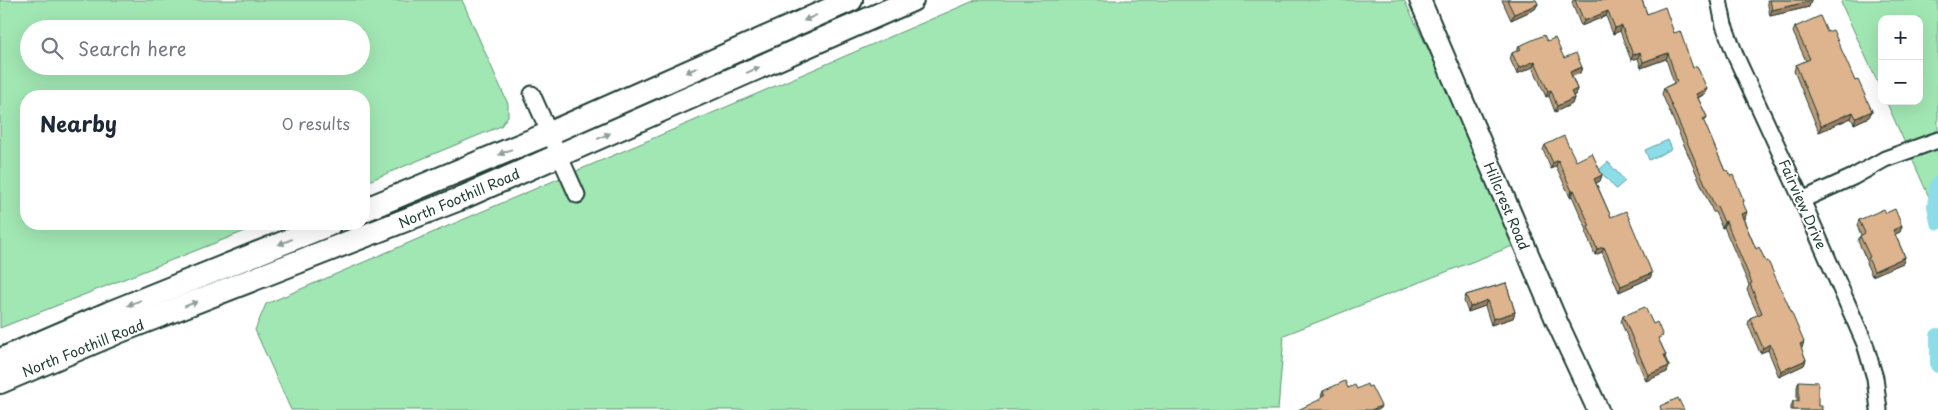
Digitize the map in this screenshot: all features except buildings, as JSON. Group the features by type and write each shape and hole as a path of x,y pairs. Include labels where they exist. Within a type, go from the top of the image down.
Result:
{"main road":[{"name":"North Foothill Road","path":"370,208 550,133 851,0"},
{"name":"North Foothill Road","path":"0,382 118,332 457,200 912,0"},
{"name":"North Foothill Road","path":"0,360 109,313 315,230"}],"street":[{"name":"Hillcrest Road","path":"1420,0 1554,313 1598,410"},
{"name":"Fairview Drive","path":"1719,0 1724,25 1736,57 1802,200 1865,344 1875,378 1879,410"},
{"path":"532,94 577,195"},
{"path":"1802,200 1853,178 1885,159 1938,140"}],"green space":[{"path":"0,0 462,0 508,104 508,116 501,126 370,181 370,90 20,90 20,230 248,230 0,328"},
{"path":"976,0 1404,0 1523,242 1284,335 1278,410 291,410 255,330 266,304"},
{"path":"1843,0 1938,0 1938,217 1888,105 1923,105 1923,15 1878,15 1878,83 1841,3"}],"water":[{"path":"1668,140 1672,149 1649,160 1645,150"},
{"path":"1608,162 1625,181 1616,189 1599,170"}],"waterway":[{"path":"1938,184 1935,206 1938,222"},
{"path":"1938,336 1938,365"}]}
